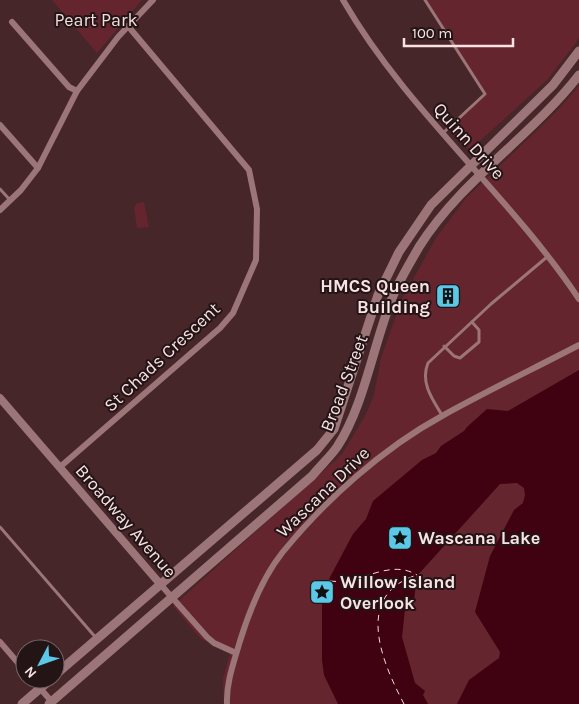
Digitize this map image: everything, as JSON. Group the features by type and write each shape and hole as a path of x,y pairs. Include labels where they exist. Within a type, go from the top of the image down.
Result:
{"main road":[{"name":"Broad Street","path":"65,667 317,450 334,429 378,295 399,252 431,205 470,164 553,85 579,51"},
{"name":"Broad Street","path":"50,703 312,476 337,447 358,402 400,279 421,245 450,205 554,105 579,75"},
{"path":"22,704 39,689"}],"street":[{"path":"0,210 38,168 78,91 128,26 153,0"},
{"name":"Quinn Drive","path":"343,0 390,72 442,134 520,219 579,299"},
{"path":"12,22 68,87 78,91"},
{"name":"St Chads Crescent","path":"60,468 220,328 233,313 256,260 258,209 250,170 128,26"},
{"path":"0,125 38,168"},
{"name":"Wascana Drive","path":"227,704 236,653 249,612 281,554 332,499 388,451 442,416 579,345"},
{"name":"Broadway Avenue","path":"0,398 207,637 214,643 236,653"},
{"path":"0,642 15,659"},
{"path":"41,689 50,703"}],"lane":[{"path":"424,0 485,94 442,134"},
{"path":"0,189 10,201"},
{"path":"442,416 430,395 425,376 428,363 444,346 548,256"},
{"path":"444,346 454,356 464,356 481,339 480,330 472,322"},
{"path":"0,527 98,639"}],"green space":[{"name":"Peart Park","path":"52,0 142,0 97,53"},
{"path":"425,0 579,0 579,37 547,80 470,150 447,128 485,93"},
{"path":"579,86 579,704 224,704 223,679 230,653 201,639 173,606 342,454 365,416 374,395 381,358 402,299 436,238 467,197 554,114"},
{"path":"144,202 149,227 137,228 134,208 137,203"}],"shaded area":[{"name":"Wascana Lake","path":"579,370 579,704 457,704 469,680 499,658 500,652 475,612 490,556 514,510 523,503 524,488 517,483 500,484 416,577 419,580 416,584 414,600 405,609 402,637 415,683 425,691 423,695 428,704 338,704 324,675 322,660 322,601 316,598 330,597 331,581 329,579 353,534 366,519 373,501 422,460 436,453 441,446 464,431 487,409 508,411"}],"ferry route":[{"path":"330,581 353,579 385,570 396,569 417,575"},
{"path":"404,704 388,669 382,650 378,631 379,614 385,598 397,585 417,575"}],"place":[{"name":"HMCS Queen Building","path":"448,296"},
{"name":"Wascana Lake","path":"400,538"},
{"name":"Willow Island Overlook","path":"322,592"}]}
